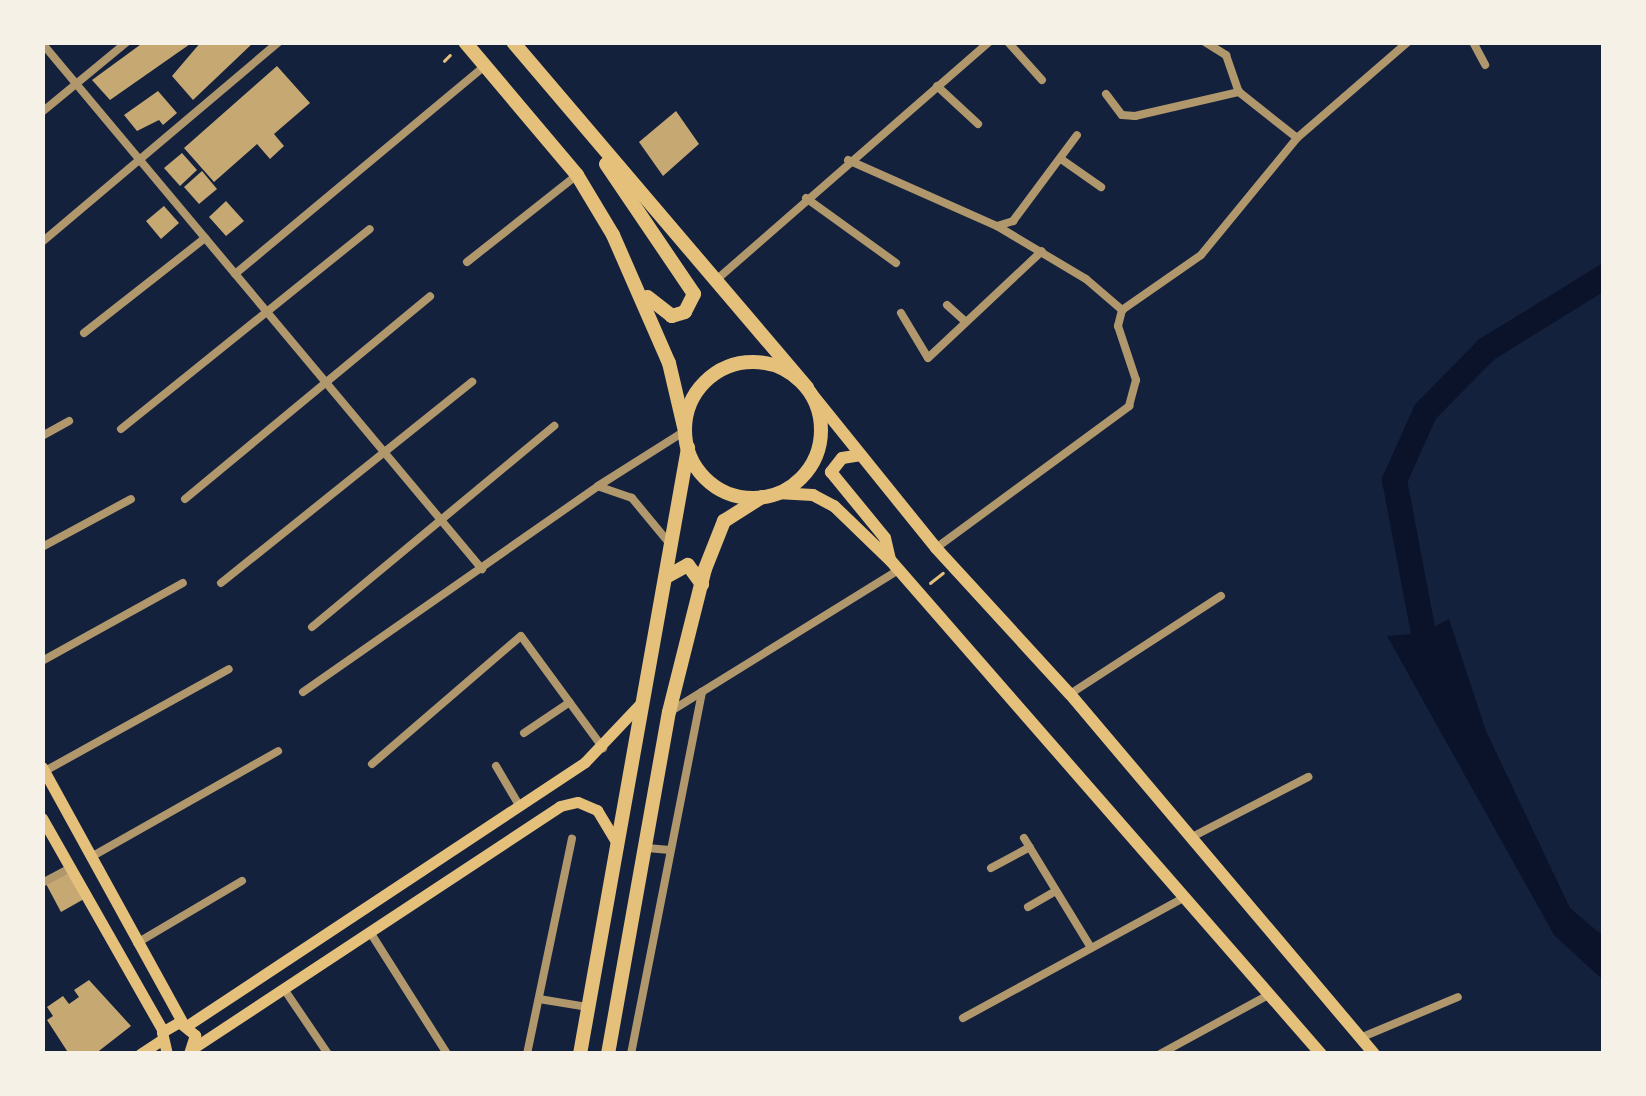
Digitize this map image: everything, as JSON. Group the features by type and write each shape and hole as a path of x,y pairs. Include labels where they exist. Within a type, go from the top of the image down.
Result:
{"highway":[{"path":"465,42 576,175 634,276 674,380 688,448 580,1054"},
{"path":"513,42 807,388 820,416 819,448 804,476 724,522 702,584 669,712 633,934 608,1054"},
{"path":"583,127 689,282 690,307 666,314 634,276"},
{"path":"685,431 703,384 731,366 764,363 807,388"},
{"path":"688,448 716,487 770,495"},
{"path":"666,577 688,565 702,584"}],"main road":[{"path":"807,388 936,548 1070,694 1374,1054"},
{"path":"862,456 842,458 830,472 884,538 894,566"},
{"path":"770,495 804,493 834,506 894,566 1321,1054"},
{"path":"140,1054 603,748 642,702"},
{"path":"44,769 154,976 186,1024 192,1050 566,804 597,810 618,848"},
{"path":"42,818 163,1042"},
{"path":"358,912 370,932"},
{"path":"135,987 154,976"}],"street":[{"path":"42,112 127,42"},
{"path":"42,242 279,42"},
{"path":"715,281 848,160 989,42"},
{"path":"1008,42 1042,80"},
{"path":"936,548 1130,406 1136,380 1118,326 1122,310 1202,255 1297,138 1408,42"},
{"path":"1473,42 1485,65"},
{"path":"42,43 482,568"},
{"path":"1207,43 1226,55 1239,92 1297,138"},
{"path":"235,274 485,66"},
{"path":"936,86 978,124"},
{"path":"1106,94 1122,115 1135,116 1239,92"},
{"path":"998,226 1012,221 1077,135"},
{"path":"1061,159 1101,186"},
{"path":"848,160 998,226 1042,251 1122,310"},
{"path":"468,262 576,175"},
{"path":"806,198 896,262"},
{"path":"121,429 264,309 370,229"},
{"path":"84,333 204,238"},
{"path":"902,313 928,358 1042,251"},
{"path":"185,499 430,296"},
{"path":"946,305 966,322"},
{"path":"221,584 472,382"},
{"path":"42,436 69,421"},
{"path":"312,626 443,524 554,426"},
{"path":"304,692 598,486 685,431"},
{"path":"598,486 632,498 672,547"},
{"path":"42,548 131,499"},
{"path":"669,712 894,566"},
{"path":"42,661 184,583"},
{"path":"1070,694 1221,596"},
{"path":"372,764 521,636 603,748"},
{"path":"44,769 230,669"},
{"path":"631,1054 702,692"},
{"path":"524,733 570,702"},
{"path":"91,858 278,751"},
{"path":"496,766 519,805"},
{"path":"1190,838 1308,777"},
{"path":"527,1054 572,839"},
{"path":"992,868 1027,843 1090,946"},
{"path":"647,848 670,850"},
{"path":"42,883 70,868"},
{"path":"136,942 242,882"},
{"path":"1028,907 1056,891"},
{"path":"963,1018 1185,897"},
{"path":"370,932 447,1054"},
{"path":"633,934 653,937"},
{"path":"284,989 328,1054"},
{"path":"1160,1054 1270,994"},
{"path":"1360,1038 1458,997"},
{"path":"539,999 588,1007"}],"path":[{"path":"444,61 450,55"},
{"path":"918,594 952,566"}],"water":[{"path":"1449,619 1486,731 1570,908 1603,936 1603,980 1554,935 1387,636 1423,633"}],"building":[{"path":"144,42 193,42 110,100 92,80"},
{"path":"201,42 254,42 193,100 172,76"},
{"path":"277,66 310,103 274,134 284,146 270,159 257,144 214,182 184,148"},
{"path":"158,91 177,113 163,125 159,120 137,131 124,115"},
{"path":"676,111 699,144 663,176 639,142"},
{"path":"182,153 197,170 180,186 164,168"},
{"path":"202,171 217,189 199,204 184,187"},
{"path":"226,201 244,221 226,236 209,217"},
{"path":"164,206 179,223 161,239 146,221"},
{"path":"69,872 84,899 61,912 46,884"},
{"path":"89,980 131,1026 95,1054 69,1054 47,1020 53,1016 47,1007 63,996 69,1004 79,997 74,990"}],"waterway":[{"path":"1438,662 1423,633 1394,480 1425,411 1486,349 1604,276"}]}
